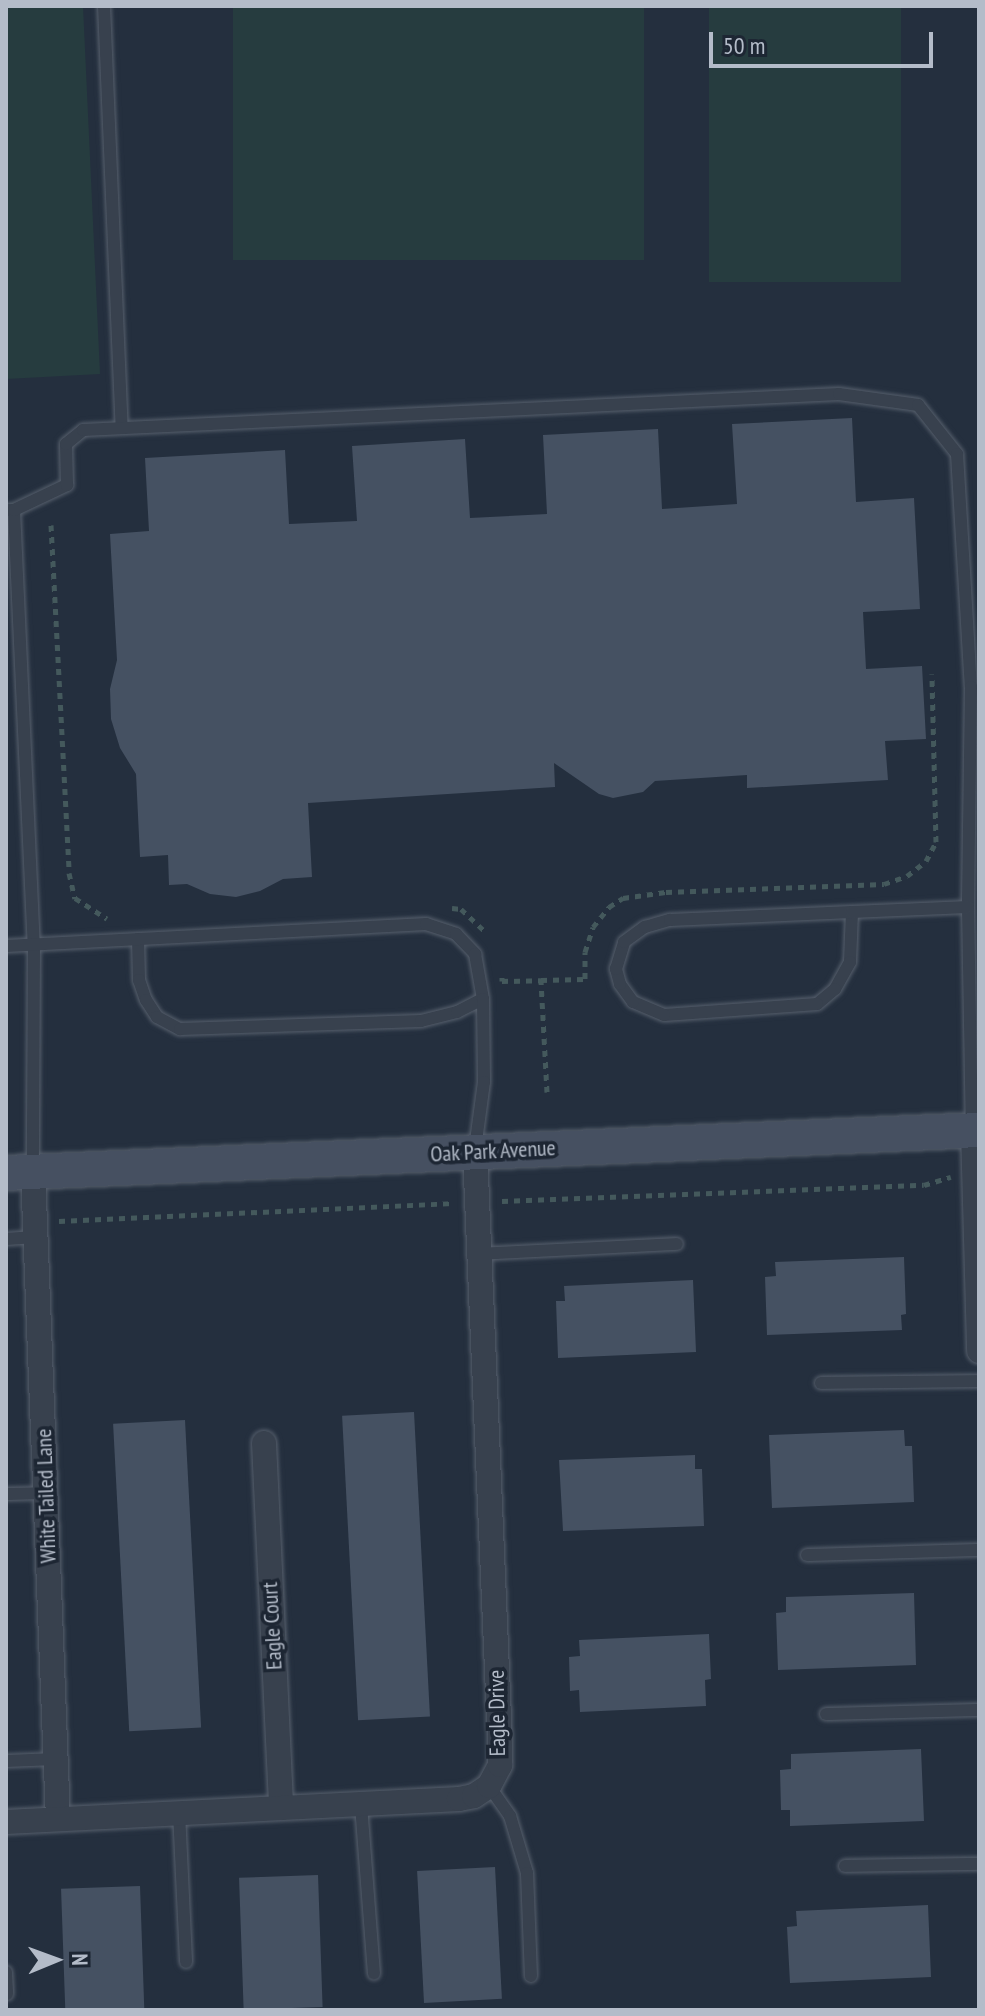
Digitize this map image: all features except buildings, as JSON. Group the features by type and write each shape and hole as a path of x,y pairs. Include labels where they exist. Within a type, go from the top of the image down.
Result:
{"street":[{"name":"Oak Park Avenue","path":"19,1173 976,1130"},
{"path":"976,1130 979,1351"},
{"name":"Eagle Drive","path":"6,1822 459,1799 474,1796 489,1786 500,1765 500,1741 475,1152"},
{"name":"White Tailed Lane","path":"19,1173 35,1237 58,1819"},
{"name":"Eagle Court","path":"264,1443 281,1808"}],"lane":[{"path":"104,6 122,428"},
{"path":"19,1173 34,944 10,510 67,485 66,444 83,430 839,394 918,405 957,454 971,687 968,907 976,1130"},
{"path":"852,912 850,962 835,989 817,1004 664,1015 633,1002 620,984 616,969 624,942 645,927 670,920 852,912 968,907"},
{"path":"6,946 426,924 456,934 475,954 483,999 484,1082 475,1152"},
{"path":"138,939 139,980 146,1000 157,1017 180,1029 421,1021 457,1012 483,999"},
{"path":"6,1239 35,1237"},
{"path":"478,1254 677,1244"},
{"path":"821,1383 979,1381"},
{"path":"6,1494 46,1493"},
{"path":"807,1555 979,1550"},
{"path":"826,1714 979,1710"},
{"path":"6,1761 56,1759"},
{"path":"489,1786 510,1816 527,1873 531,1976"},
{"path":"361,1805 374,1973"},
{"path":"179,1812 186,1962"},
{"path":"845,1866 979,1864"},
{"path":"6,1972 7,1994"}],"path":[{"path":"51,525 69,873 75,898 107,919 119,920"},
{"path":"500,969 502,981 585,979 585,952 593,927 609,907 623,898 666,892 884,884 907,876 926,861 936,842 932,674"},
{"path":"449,908 461,909 488,934"},
{"path":"541,980 547,1092"}],"green space":[{"path":"6,6 83,6 100,374 6,379"},
{"path":"233,6 644,6 644,260 233,260"},
{"path":"709,6 901,6 901,282 709,282"}]}
